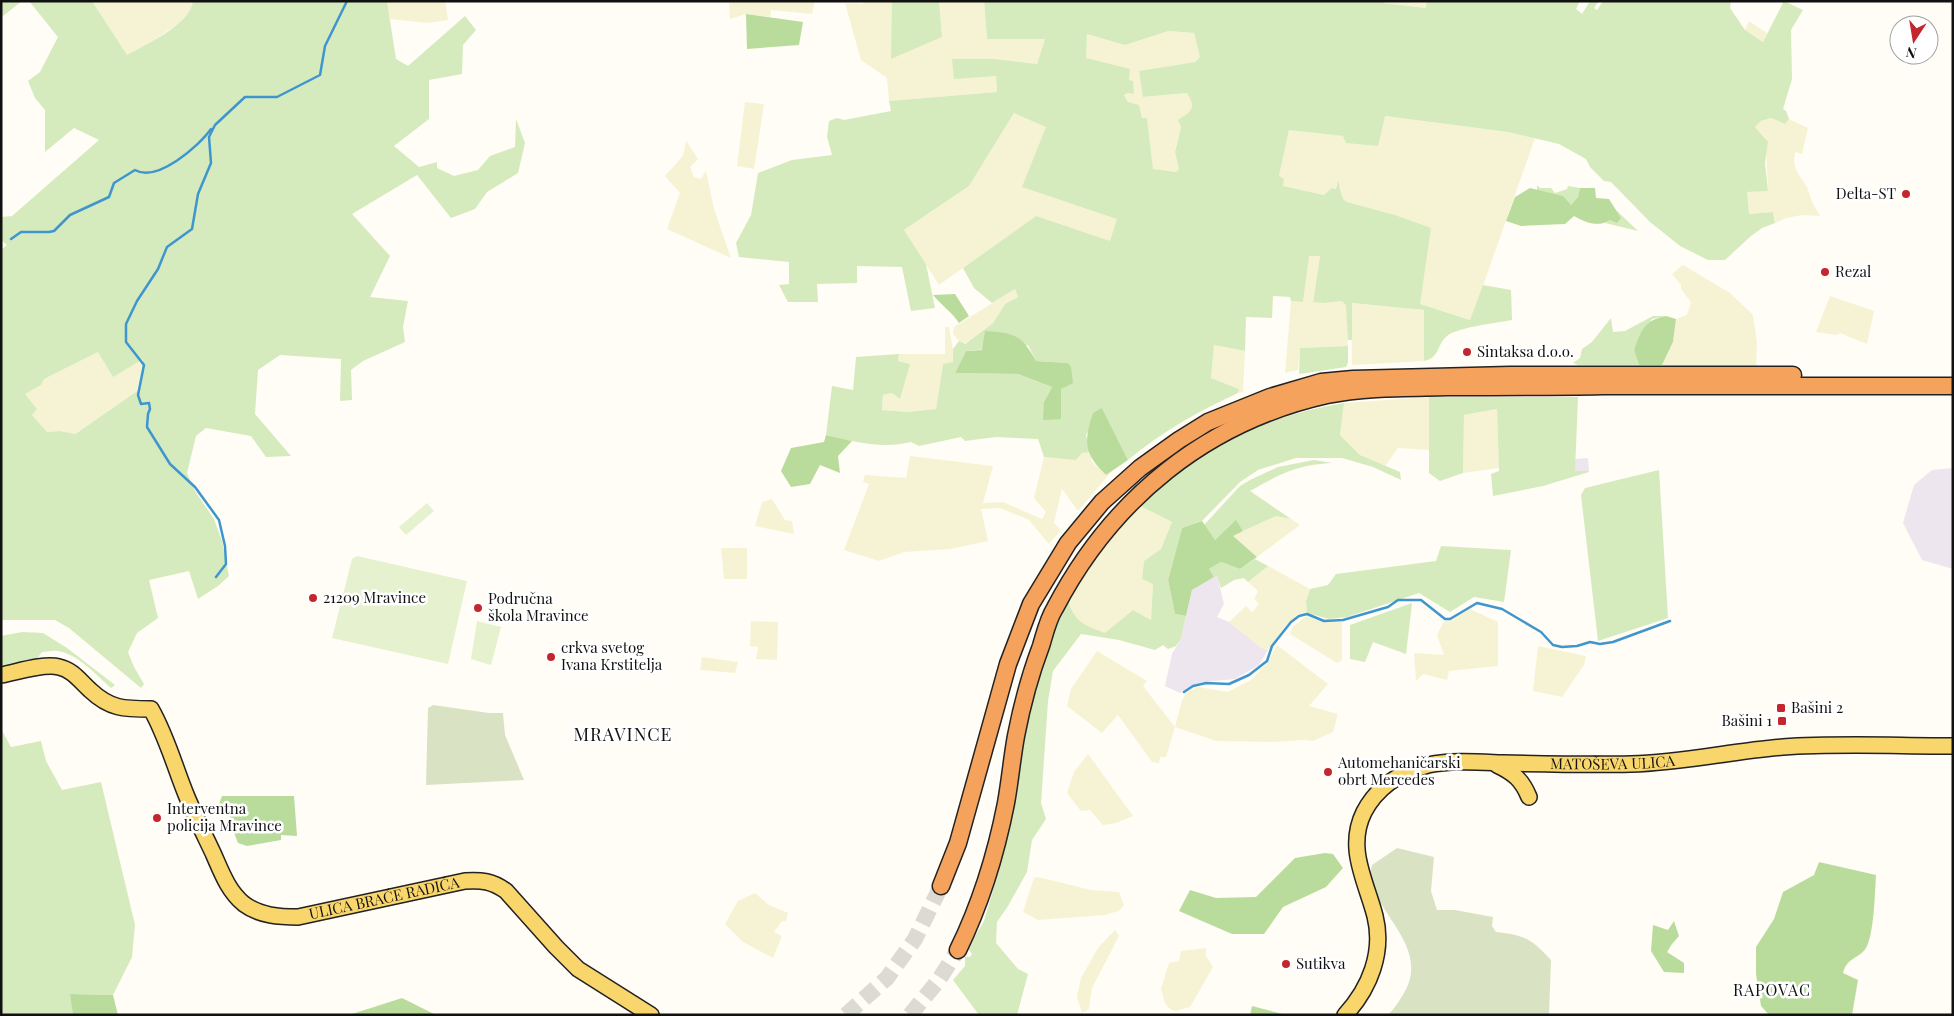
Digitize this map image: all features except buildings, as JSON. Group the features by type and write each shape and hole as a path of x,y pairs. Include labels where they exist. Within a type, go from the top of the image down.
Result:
{"highway":[{"path":"1442,375 1453,368 1481,368 1486,365"},
{"path":"1566,365 1573,369 1588,369 1596,375"},
{"path":"941,886 958,843 1008,664 1031,604 1068,543 1102,502 1140,468 1179,440 1208,422 1239,408 1270,396 1321,382 1442,375 1596,375 1749,380"},
{"path":"958,950 972,920 987,878 1005,804 1016,735 1029,678 1053,610 1091,547 1134,498 1179,461 1197,449 1251,421 1292,405 1327,395 1355,391 1409,388 1953,375"},
{"path":"1788,380 1953,386"}],"main road":[{"name":"ULICA BRAĆE RADIĆA","path":"1,675 50,666 59,667 71,671 92,692 110,704 124,710 151,710 166,740 183,787 232,892 246,905 263,914 279,917 298,917 465,881 484,880 498,885 506,891 578,969 652,1015"},
{"name":"MATOŠEVA ULICA","path":"1345,1015 1366,987 1374,968 1376,953 1375,917 1357,862 1358,829 1368,804 1381,789 1397,776 1412,769 1456,762 1633,764 1783,747 1861,745 1953,746"},
{"path":"1491,763 1518,776 1529,797"}],"shaded area":[{"path":"92,1 193,1 193,8 179,23 150,43 127,55"},
{"path":"387,1 445,1 448,20 427,23 390,19"},
{"path":"729,1 815,1 812,14 771,10 770,17 746,14 730,19"},
{"path":"863,1 892,1 892,58 942,37 939,1 984,1 987,39 1045,39 1037,64 995,59 997,92 889,101 887,78 861,60 845,3 863,4"},
{"path":"1383,1 1427,1 1427,8 1383,3"},
{"path":"1749,21 1767,33 1763,42 1745,30"},
{"path":"1168,31 1194,33 1200,57 1195,62 1139,71 1144,97 1187,93 1191,99 1193,106 1181,127 1177,142 1175,152 1179,169 1176,172 1153,170 1147,118 1142,118 1128,102 1124,94 1134,94 1129,80 1086,58 1087,34 1125,44"},
{"path":"745,102 764,104 754,169 737,166"},
{"path":"1014,113 1046,126 1118,219 1110,242 1036,216 939,285 904,230 969,186"},
{"path":"1385,116 1508,132 1535,138 1471,320 1419,304 1395,215 1347,202 1343,199 1341,188 1337,182 1336,189 1332,188 1324,195 1283,186 1279,176 1289,130 1344,136"},
{"path":"1771,118 1785,124 1789,119 1808,128 1802,154 1795,152 1794,161 1796,170 1807,187 1820,216 1802,215 1786,218 1775,223 1773,212 1749,214 1747,192 1768,190 1766,148 1755,127 1761,121"},
{"path":"686,141 698,159 690,167 694,177 701,179 706,171 714,209 731,258 667,229 680,193 665,176 683,156"},
{"path":"1308,255 1320,256 1313,301 1324,303 1342,301 1347,305 1348,346 1300,348 1298,370 1285,373 1291,301 1303,302"},
{"path":"1683,265 1730,293 1753,315 1757,343 1756,367 1687,368 1662,365 1673,342 1676,319 1687,315 1691,302 1672,274"},
{"path":"1015,289 1018,297 1005,304 993,323 964,344 953,334 954,327"},
{"path":"1830,296 1874,311 1867,344 1840,333 1837,335 1816,332"},
{"path":"1351,303 1424,310 1424,361 1352,365"},
{"path":"945,327 949,327 953,362 943,364 936,409 908,412 882,410 883,395 892,393 900,399 909,364 898,361 899,354 945,354"},
{"path":"1214,345 1245,351 1243,392 1238,393 1239,389 1211,378"},
{"path":"98,352 143,358 140,389 74,434 60,431 47,432 32,415 37,409 24,394 41,385 44,379"},
{"path":"1429,397 1429,450 1398,448 1385,466 1360,455 1340,435 1344,403"},
{"path":"1497,409 1499,468 1463,473 1464,415"},
{"path":"1090,452 1092,462 1106,475 1112,471 1078,511 1062,489 1054,523 1061,530 1049,544 1029,520 1000,508 981,509 988,541 950,549 904,552 879,561 844,550 869,484 863,482 865,475 906,478 910,456 993,466 983,503 1003,502 1042,519 1046,512 1034,498 1044,457 1076,460 1082,453"},
{"path":"1588,458 1589,471 1575,472 1575,459"},
{"path":"1953,468 1953,569 1922,560 1903,523 1914,485 1932,470"},
{"path":"772,499 785,520 792,521 794,534 755,526 762,502"},
{"path":"1138,505 1172,522 1161,549 1144,561 1142,579 1153,584 1151,620 1133,610 1105,634 1083,624 1074,617 1068,602 1099,551"},
{"path":"1276,516 1291,519 1300,525 1257,557 1232,536"},
{"path":"721,548 747,548 747,579 724,579"},
{"path":"1268,566 1310,589 1306,601 1307,613 1298,614 1286,625 1268,650 1262,648 1229,622 1246,606 1252,612 1259,604 1254,599 1258,591 1248,582"},
{"path":"1217,575 1224,604 1217,617 1229,622 1262,648 1268,650 1259,665 1235,679 1203,682 1193,685 1180,693 1165,686 1172,654 1181,639 1192,590"},
{"path":"1470,609 1498,622 1498,666 1449,671 1447,680 1423,674 1416,681 1414,653 1444,655 1437,635 1444,621 1449,621"},
{"path":"1307,616 1321,621 1342,622 1342,660 1337,663 1290,634 1292,627"},
{"path":"751,621 778,622 777,660 756,659 758,647 750,646"},
{"path":"1277,645 1328,684 1309,706 1338,714 1333,732 1313,741 1216,741 1175,727 1182,700 1187,692 1198,687 1228,692 1251,680 1267,663"},
{"path":"1538,646 1586,656 1584,665 1562,697 1533,691"},
{"path":"1097,651 1147,681 1143,686 1175,727 1166,757 1160,757 1159,763 1152,762 1118,715 1102,733 1067,706 1071,689"},
{"path":"702,657 738,662 735,673 700,670"},
{"path":"1088,754 1133,816 1116,823 1103,825 1090,810 1081,811 1067,793 1074,772"},
{"path":"1038,877 1091,890 1119,892 1124,905 1119,911 1104,915 1038,920 1023,912 1034,878"},
{"path":"755,893 769,905 788,913 786,921 782,921 774,932 782,936 773,958 743,942 725,924 738,901"},
{"path":"1115,930 1119,936 1092,988 1089,1009 1082,1013 1077,997 1081,978 1098,948"},
{"path":"1206,948 1206,956 1213,967 1190,1007 1175,1011 1170,1009 1165,1003 1161,989 1169,963 1179,961 1181,951"}],"green space":[{"path":"1,1 22,1 3,16 1,13"},
{"path":"29,1 92,1 127,55 176,26 190,10 193,1 387,1 396,59 408,66 465,16 476,30 463,45 462,74 429,80 429,119 394,146 419,167 437,162 437,168 454,176 478,170 490,156 515,147 516,119 525,143 518,173 487,192 475,209 451,218 417,175 352,214 390,256 370,297 408,301 403,327 405,342 363,361 351,370 352,400 340,401 341,359 280,355 258,370 255,414 291,456 266,457 251,436 206,428 196,436 187,473 195,491 214,519 222,541 229,576 198,599 189,571 149,580 158,618 137,633 128,652 144,684 141,688 69,628 55,620 1,620 1,250 7,245 1,240 1,217 12,216 99,140 74,128 45,152 45,110 35,98 28,81 40,72 58,37","holes":["98,352 113,377 143,359 140,389 75,434 60,431 47,432 32,415 37,409 25,394 41,385 44,379"]},
{"path":"892,1 939,1 942,37 891,59"},
{"path":"984,1 1383,1 1383,3 1426,8 1427,1 1580,1 1576,9 1582,14 1590,1 1599,1 1594,8 1597,10 1603,1 1731,1 1730,8 1745,30 1763,42 1784,1 1803,10 1791,30 1792,79 1783,109 1786,111 1789,119 1785,124 1771,118 1761,121 1755,127 1768,142 1765,163 1768,191 1747,192 1749,214 1773,212 1775,223 1762,228 1751,236 1725,260 1708,260 1680,246 1650,222 1611,182 1604,181 1590,167 1586,159 1559,144 1508,132 1385,116 1378,146 1346,143 1343,136 1289,130 1279,176 1284,179 1283,186 1324,195 1332,188 1336,189 1338,180 1343,199 1347,202 1395,215 1431,228 1420,304 1470,320 1483,285 1511,290 1512,320 1452,333 1444,339 1433,357 1424,361 1424,310 1352,303 1352,340 1348,340 1346,305 1342,301 1313,302 1320,256 1309,256 1303,302 1291,301 1290,297 1273,296 1272,318 1246,317 1245,351 1214,345 1211,378 1239,389 1238,393 1181,423 1154,440 1128,460 1102,408 1086,435 1090,452 1082,453 1076,460 1044,457 1038,439 996,437 965,441 961,437 919,446 911,442 889,445 868,444 826,435 832,386 853,390 856,357 899,354 898,361 910,364 900,399 892,393 883,395 882,410 908,412 936,409 943,364 953,362 953,349 959,341 965,344 993,323 1005,304 1018,297 1015,289 992,303 974,288 963,268 1036,216 1110,241 1117,219 1022,187 1046,127 1014,113 969,186 904,230 926,264 935,308 911,311 902,267 857,266 857,283 817,284 818,302 788,302 779,285 789,284 789,262 739,257 736,243 751,215 758,173 792,160 832,155 827,137 829,121 837,118 844,120 891,111 889,101 997,92 996,76 954,79 952,59 995,59 1037,64 1045,39 987,39","holes":["1168,31 1194,33 1200,57 1195,62 1139,71 1143,97 1187,93 1192,102 1189,112 1178,120 1181,127 1175,152 1179,169 1176,172 1153,169 1147,118 1142,118 1139,105 1128,102 1124,95 1127,93 1134,94 1133,81 1129,80 1130,69 1086,58 1087,34 1125,45","1028,345 1036,361 1068,363 1061,389 1044,402 1052,387 1018,374 955,373 966,351"]},
{"path":"746,14 803,22 799,45 747,49"},
{"path":"1537,185 1540,188 1551,188 1555,193 1567,189 1568,186 1580,188 1578,197 1571,205 1537,191"},
{"path":"1530,188 1563,196 1571,205 1578,197 1580,188 1595,188 1596,198 1609,199 1621,218 1617,223 1610,220 1601,224 1587,222 1574,216 1565,224 1521,226 1506,221 1515,197"},
{"path":"1616,210 1638,231 1605,223 1621,218"},
{"path":"955,294 969,316 959,323 933,295"},
{"path":"1653,316 1666,316 1652,319 1634,350 1639,365 1578,365 1573,363 1580,358 1582,349 1592,342 1611,318 1613,332 1625,331"},
{"path":"1666,316 1676,319 1673,342 1662,365 1639,365 1634,350 1644,327 1658,318"},
{"path":"985,331 1010,334 1016,337 1026,345 1036,361 1068,363 1071,367 1073,383 1061,389 1061,419 1043,420 1044,402 1052,387 1018,374 955,373 966,351 982,350"},
{"path":"1348,346 1348,363 1346,367 1299,373 1300,348"},
{"path":"1429,397 1578,397 1575,471 1589,472 1543,486 1493,496 1491,474 1499,471 1497,409 1464,415 1463,473 1440,481 1429,473"},
{"path":"1344,403 1340,435 1360,455 1400,472 1401,480 1373,467 1342,458 1296,458 1258,470 1240,482 1202,521 1182,528 1168,580 1175,614 1186,616 1181,639 1176,646 1168,649 1163,645 1155,650 1119,640 1081,634 1053,671 1048,701 1041,803 1046,819 1032,840 1027,872 997,922 996,943 1018,969 1028,974 1017,1015 979,1015 953,980 965,966 965,957 970,957 972,954 968,948 984,921 1007,837 1027,723 1035,689 1054,631 1068,602 1078,619 1105,633 1133,610 1151,620 1153,584 1142,579 1144,561 1161,549 1172,522 1138,505 1187,464 1237,435 1290,415"},
{"path":"1102,408 1128,460 1106,475 1089,453 1087,439 1093,413"},
{"path":"826,435 852,441 838,456 840,473 820,465 810,484 791,487 781,471 791,448 824,442"},
{"path":"1314,460 1333,463 1290,471 1250,491 1291,519 1276,516 1243,531 1236,521 1215,540 1204,525 1240,486 1250,480 1278,467"},
{"path":"1659,470 1668,618 1598,641 1581,495 1585,488"},
{"path":"427,503 434,511 406,535 399,527"},
{"path":"1236,520 1243,531 1233,536 1257,557 1240,569 1221,562 1209,569 1214,577 1192,590 1186,616 1175,614 1168,580 1182,528 1202,521 1215,540"},
{"path":"1441,546 1511,550 1504,602 1474,597 1450,612 1419,593 1347,617 1329,619 1307,613 1306,601 1310,589 1328,585 1336,574 1436,561"},
{"path":"357,556 467,581 448,664 332,638 352,559"},
{"path":"1255,559 1268,566 1248,582 1244,578 1234,580 1221,588 1217,576 1214,577 1209,569 1221,562 1240,569"},
{"path":"1412,603 1406,654 1373,642 1365,662 1350,659 1350,625"},
{"path":"477,621 501,627 491,665 471,659"},
{"path":"22,632 43,633 67,648 115,685 111,688 73,656 56,651 42,652 36,660 1,672 1,636"},
{"path":"433,705 489,713 503,713 505,735 524,780 426,785 428,708"},
{"path":"1,729 11,747 41,741 46,761 62,790 101,782 135,925 132,957 113,995 71,994 73,1015 1,1015"},
{"path":"222,796 294,796 297,836 281,835 281,840 247,846 238,843 230,817 217,809"},
{"path":"1397,848 1434,857 1431,891 1437,910 1455,910 1493,917 1492,926 1496,932 1527,939 1551,960 1549,1015 1388,1015 1404,993 1410,977 1411,963 1401,935 1376,894 1370,877 1372,865"},
{"path":"1325,853 1333,854 1343,868 1326,887 1283,907 1264,934 1232,934 1179,911 1190,890 1216,898 1256,897 1295,858"},
{"path":"1819,862 1876,875 1874,913 1869,942 1863,952 1847,964 1843,973 1858,980 1852,1015 1769,1015 1761,1006 1756,974 1756,947 1774,919 1783,892 1814,875"},
{"path":"1674,921 1679,936 1667,952 1684,963 1684,973 1664,972 1651,951 1653,925 1668,930"},
{"path":"70,994 113,995 118,1015 73,1015"},
{"path":"402,998 436,1015 349,1015"},
{"path":"1252,1006 1286,1015 1250,1015"}],"waterway":[{"path":"216,577 226,564 225,546 219,520 195,487 170,464 147,427 149,403 141,404 138,395 144,365 126,342 126,324 137,301 158,269 167,247 192,229 198,194 211,163 209,137 215,125 245,97 277,97 320,75 325,46 347,1"},
{"path":"11,239 21,232 54,231 70,215 109,197 114,183 135,170 144,173 154,171 177,161 211,129"},
{"path":"1184,692 1193,686 1206,683 1229,684 1249,675 1267,661 1272,646 1291,622 1299,616 1307,614 1324,621 1343,620 1388,607 1398,600 1421,600 1445,619 1450,619 1477,603 1502,609 1541,632 1553,645 1562,647 1577,646 1590,642 1600,644 1613,642 1670,621"}],"tunnel":[{"path":"846,1015 887,978 915,939 941,886"},
{"path":"910,1015 938,981 958,950"}],"place":[{"name":"Delta-ST","path":"1906,194"},
{"name":"Rezal","path":"1825,272"},
{"name":"Sintaksa d.o.o.","path":"1467,352"},
{"name":"21209 Mravince","path":"313,598"},
{"name":"Područna škola Mravince","path":"478,608"},
{"name":"crkva svetog Ivana Krstitelja","path":"551,657"},
{"name":"Bašini 2","path":"1781,708"},
{"name":"Bašini 1","path":"1782,721"},
{"name":"Automehaničarski obrt Mercedes","path":"1328,772"},
{"name":"Interventna policija Mravince","path":"157,818"},
{"name":"Sutikva","path":"1286,964"}],"district":[{"name":"MRAVINCE","path":"623,735"},
{"name":"RAPOVAC","path":"1772,990"}]}
